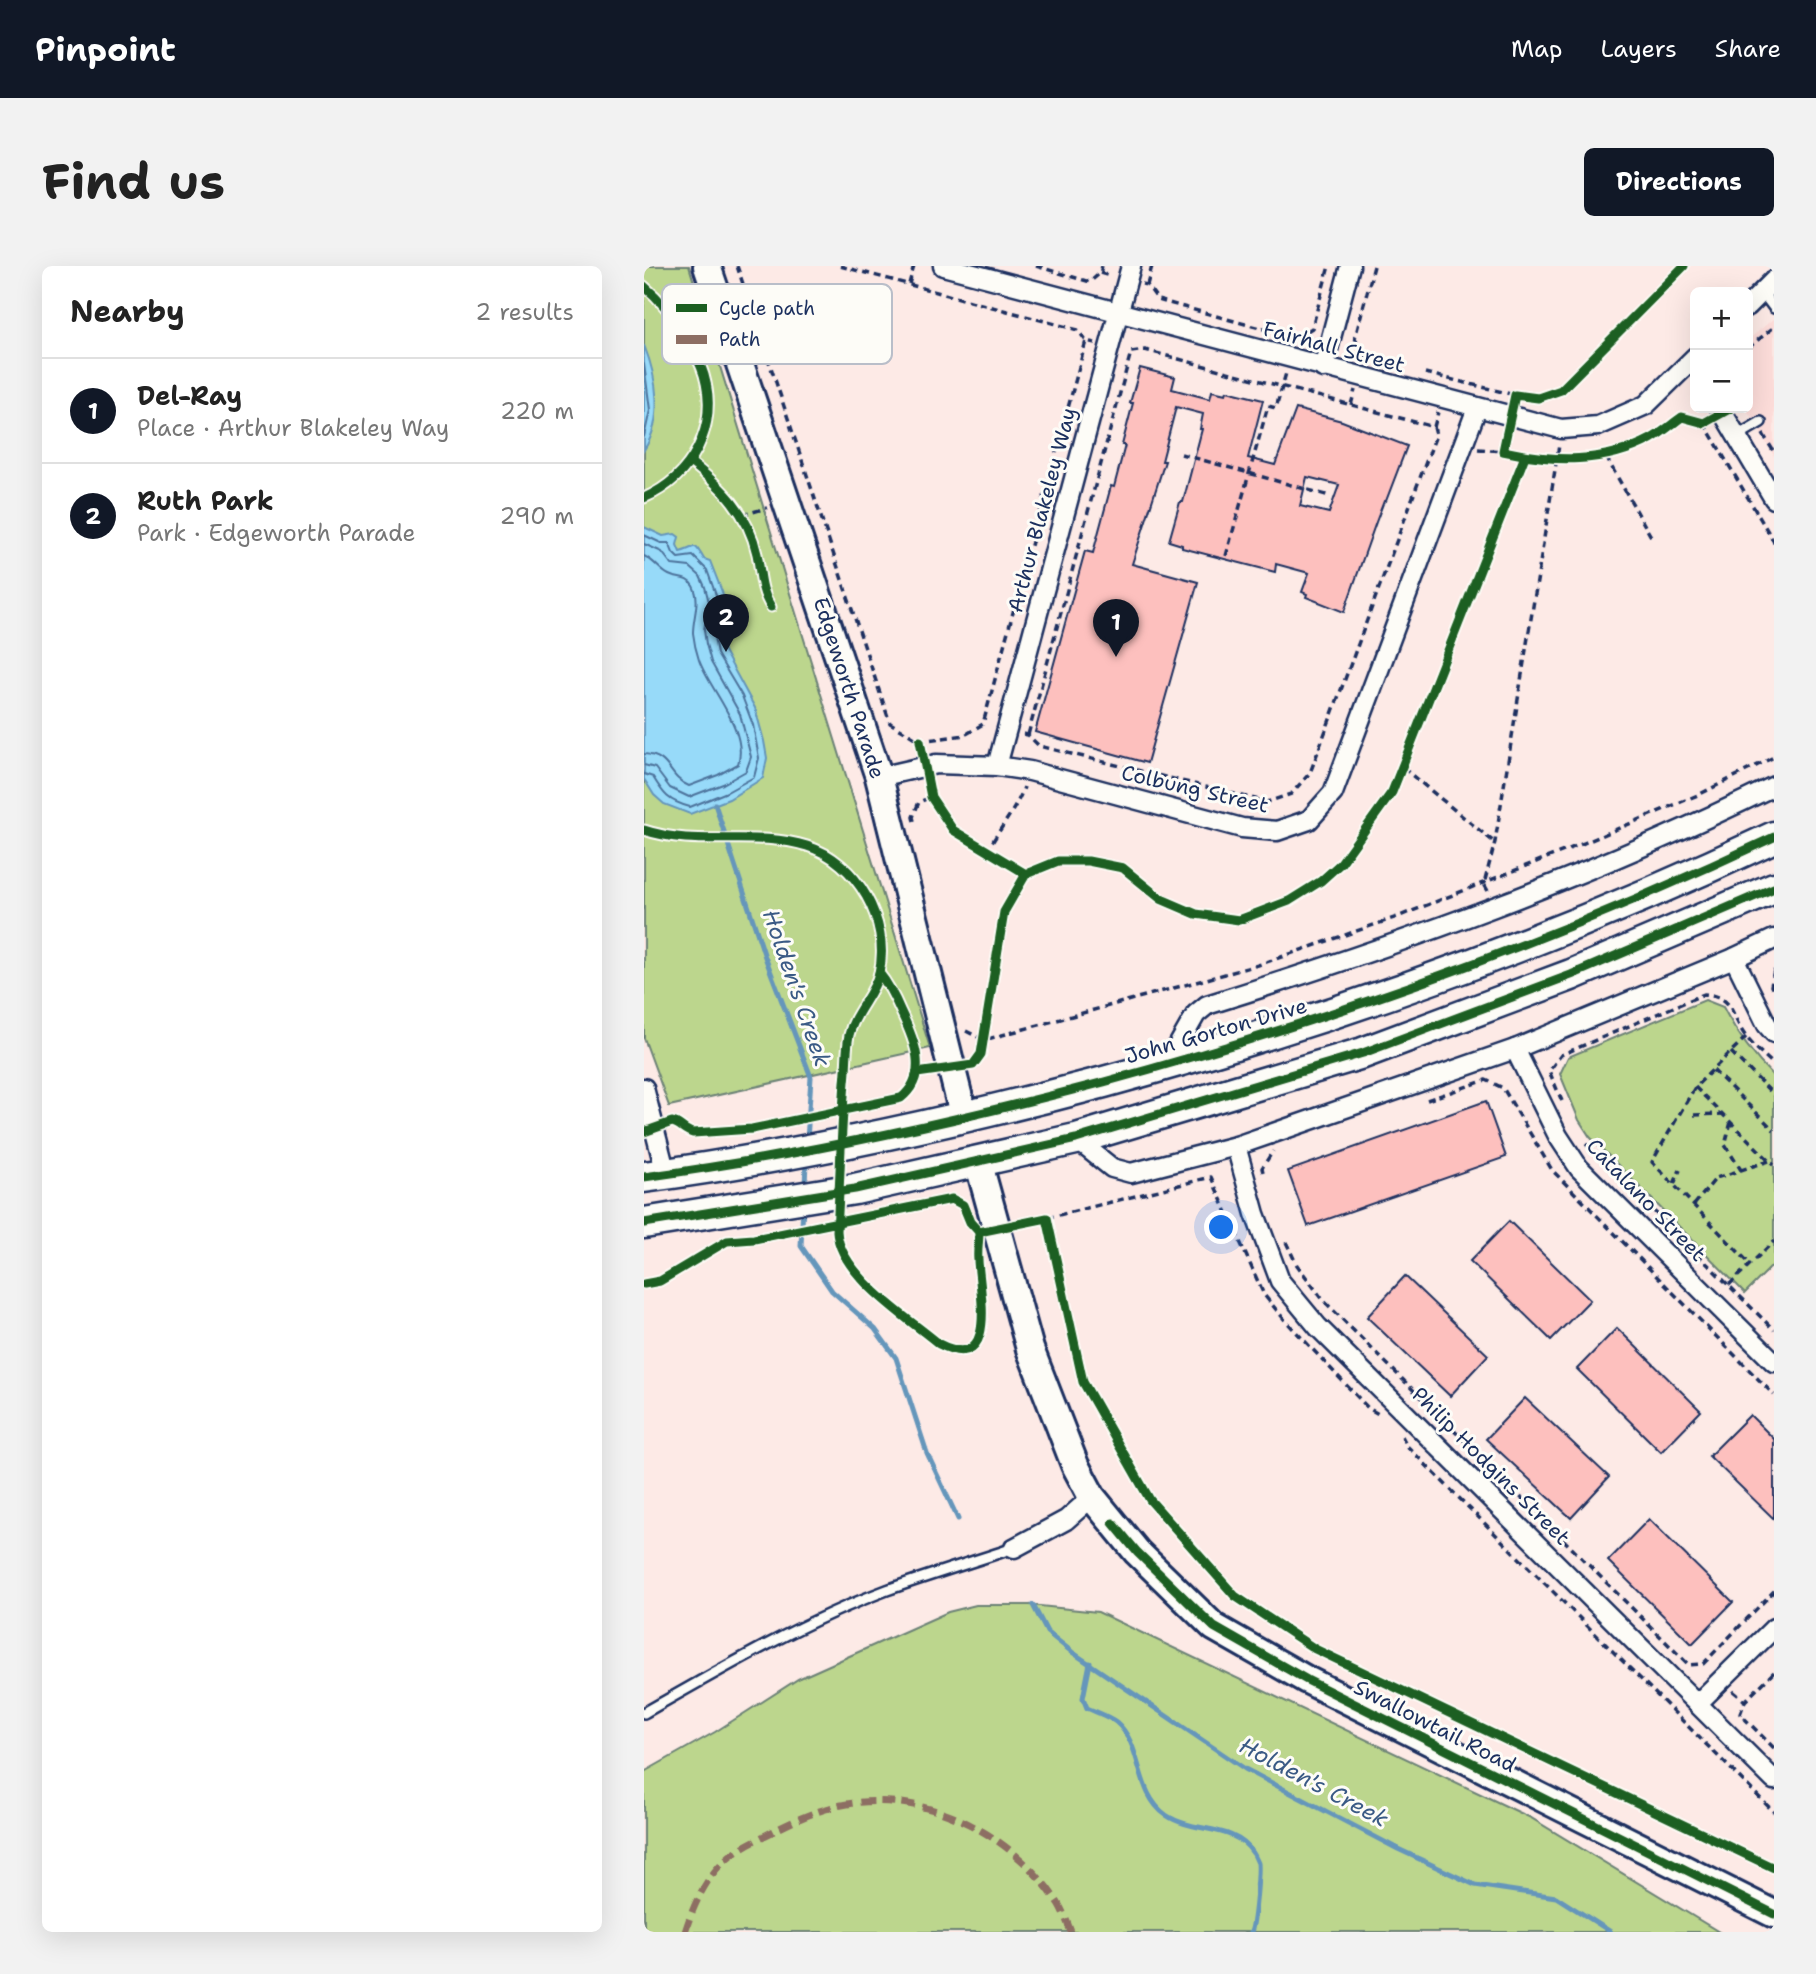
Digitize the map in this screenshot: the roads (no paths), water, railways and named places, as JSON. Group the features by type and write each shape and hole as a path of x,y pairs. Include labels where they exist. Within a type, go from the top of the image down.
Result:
{"main road":[{"name":"John Gorton Drive","path":"655,1176 857,1141 964,1118 1167,1065 1446,976 1568,928 1774,837"},
{"path":"644,1223 855,1189 1076,1139 1388,1044 1571,975 1774,888"}],"street":[{"name":"Edgeworth Parade","path":"707,266 713,284"},
{"name":"Fairhall Street","path":"943,266 1511,418 1561,429 1598,426 1646,405 1690,368"},
{"name":"Arthur Blakeley Way","path":"997,766 1131,266"},
{"path":"1323,368 1350,266"},
{"path":"1753,301 1768,286"},
{"name":"Edgeworth Parade","path":"740,364 879,776 964,1118"},
{"name":"Colbung Street","path":"879,776 936,764 997,766 1030,771 1242,828 1277,831 1309,820 1333,793 1476,408"},
{"path":"1723,413 1774,499"},
{"path":"1167,1065 1196,1014 1207,1006 1334,965 1523,895 1658,840 1774,786"},
{"path":"1076,1139 1112,1168 1131,1172 1236,1146 1515,1049 1774,939"},
{"path":"1734,958 1767,1025 1774,1033"},
{"name":"Catalano Street","path":"1515,1049 1558,1136 1579,1168 1774,1362"},
{"path":"644,1088 655,1176"},
{"name":"Philip Hodgins Street","path":"1236,1146 1259,1225 1280,1281 1294,1300 1318,1327 1774,1780"},
{"name":"Swallowtail Road","path":"978,1161 1030,1349 1076,1465 1092,1497 1137,1552 1214,1626 1307,1680 1774,1914"},
{"path":"1014,1548 1066,1520 1092,1497"},
{"path":"1698,1703 1774,1628"}],"lane":[{"path":"1768,286 1774,308"},
{"path":"1737,436 1761,422"},
{"path":"644,1713 751,1653 838,1611 887,1590 1014,1548"}],"water":[{"path":"644,345 655,385 656,412 650,438 644,450"},
{"path":"644,527 663,536 675,534 679,537 677,545 680,552 696,547 704,559 710,561 724,597 720,632 724,651 755,708 767,758 763,778 729,799 690,814 664,804 654,795 644,779"}],"waterway":[{"name":"Holden's Creek","path":"715,804 765,957 811,1077 807,1141"},
{"name":"Holden's Creek","path":"805,1186 806,1161"},
{"name":"Holden's Creek","path":"803,1206 801,1246 832,1291 875,1329 896,1358 927,1453 958,1519"},
{"name":"Holden's Creek","path":"1033,1605 1047,1632 1072,1652 1245,1769 1398,1849 1475,1885 1556,1897 1611,1932"},
{"path":"1090,1663 1083,1698 1087,1708 1113,1720 1125,1732 1149,1794 1156,1805 1177,1821 1235,1837 1253,1854 1258,1868 1251,1932"}],"place":[{"name":"Ruth Park","path":"726,652"},
{"name":"Del-Ray","path":"1116,657"}]}
